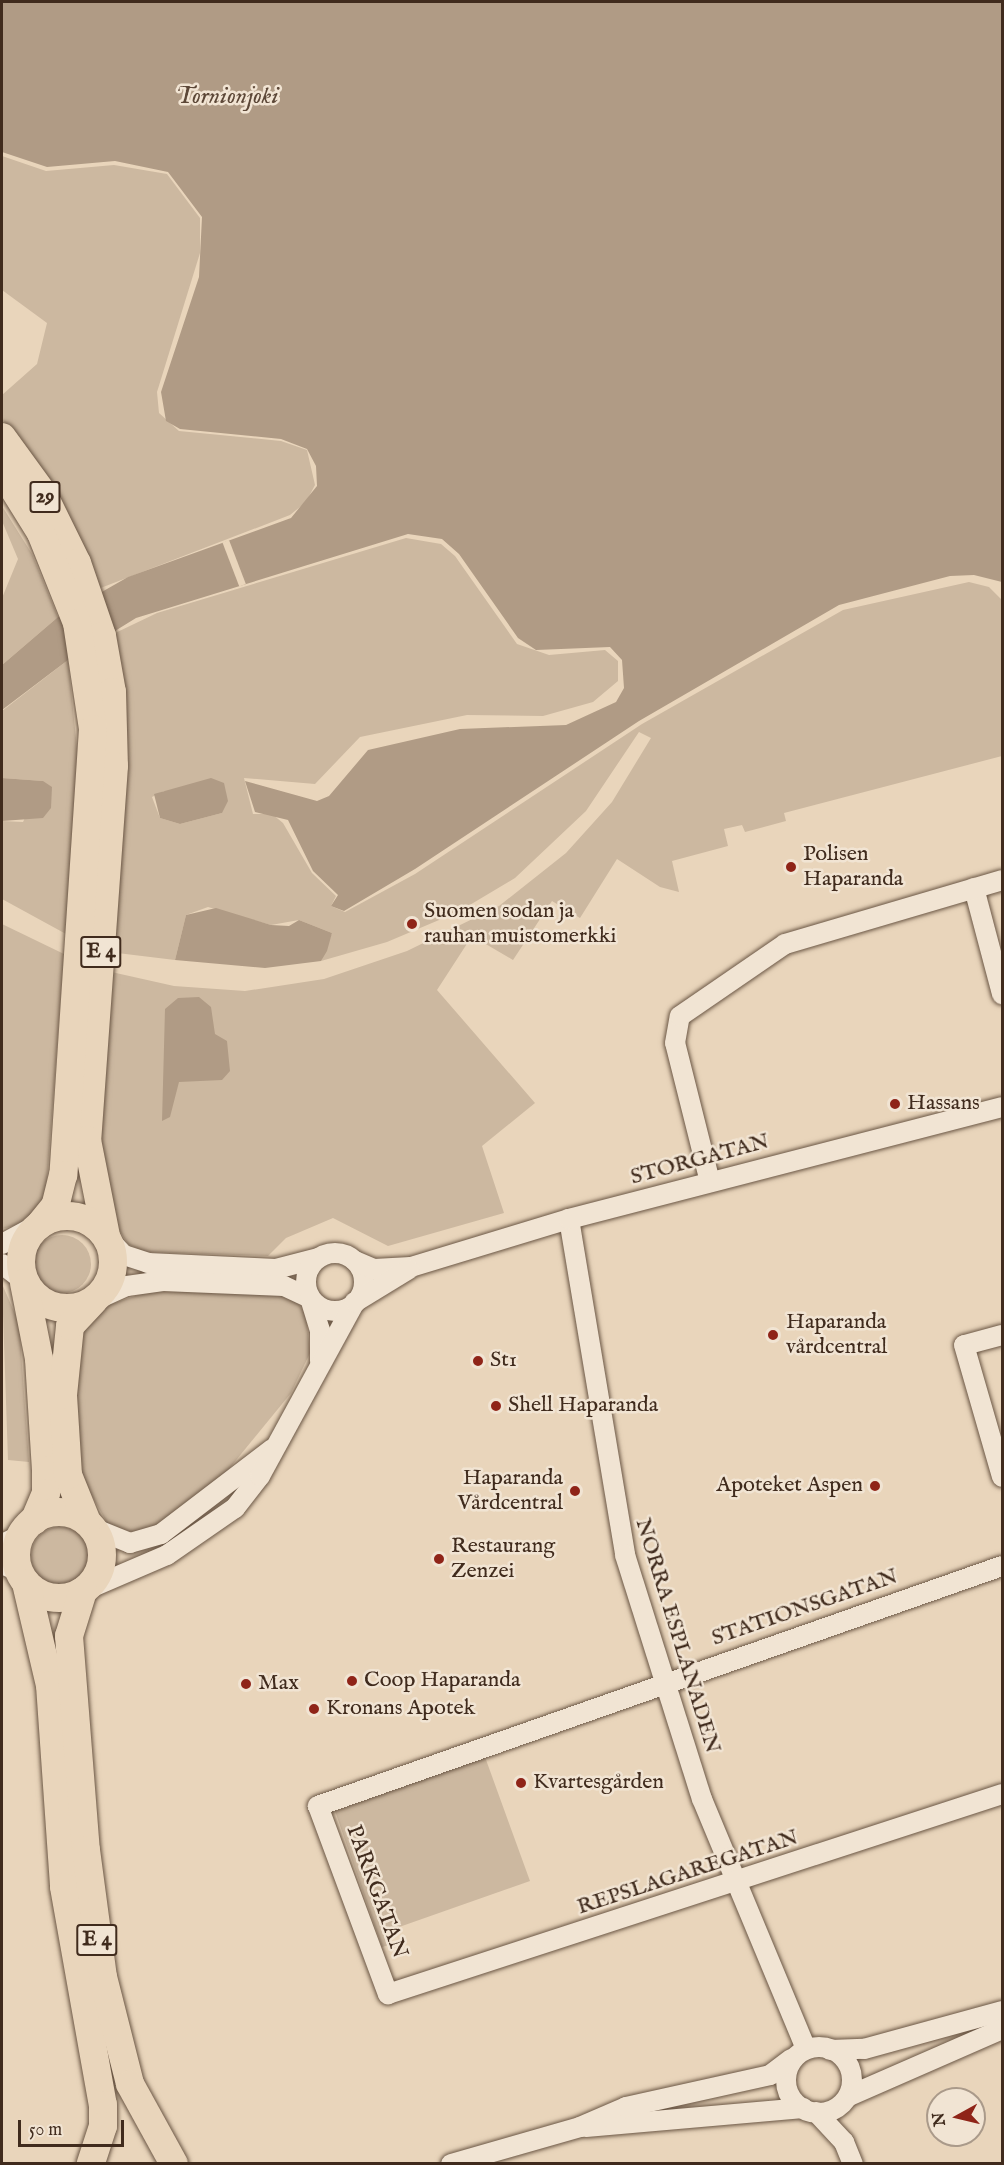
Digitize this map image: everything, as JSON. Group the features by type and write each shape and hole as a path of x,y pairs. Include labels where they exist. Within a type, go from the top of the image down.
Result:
{"highway":[{"name":"29","path":"2,438 42,492 69,569"},
{"name":"29","path":"2,470 41,533 69,569"},
{"name":"E 4","path":"69,569 86,616 114,766 87,1140 112,1270 93,1301 70,1326 63,1395 68,1475 90,1525 102,1561 96,1578 83,1591 69,1636 86,1850 103,1977 130,2084 174,2163"},
{"name":"E 4","path":"91,2163 103,2126 101,2095 63,1887 49,1675 16,1573 19,1534 44,1502 46,1470 39,1359 13,1272 22,1252 55,1206 63,1175 93,775 98,672"},
{"path":"41,1223 75,1216 106,1236"},
{"path":"13,1272 34,1295 53,1306 93,1301"},
{"path":"19,1534 61,1513 90,1525"},
{"path":"16,1573 55,1598 83,1591"}],"street":[{"path":"710,1182 675,1043 680,1016 785,944 1002,880"},
{"path":"974,888 1002,994"},
{"name":"STORGATAN","path":"320,1364 320,1330 306,1276 318,1258 340,1253 374,1269 411,1267 568,1219 1002,1107"},
{"name":"NORRA ESPLANADEN","path":"568,1219 612,1499 663,1682 799,2054"},
{"path":"2,1244 41,1223"},
{"path":"106,1236 124,1255 148,1263 267,1269 318,1258"},
{"name":"STORGATAN","path":"83,1591 167,1555 212,1527 253,1487 355,1302 364,1282 355,1261"},
{"name":"STORGATAN","path":"310,1298 335,1311 355,1302 411,1267"},
{"path":"93,1301 127,1286 163,1281 275,1285 310,1298"},
{"path":"1002,1335 964,1345 1002,1477"},
{"name":"STORGATAN","path":"90,1525 129,1543 161,1534 272,1449"},
{"name":"STATIONSGATAN","path":"318,1806 663,1682 1002,1566"},
{"name":"REPSLAGAREGATAN","path":"388,1994 737,1883 1002,1794"},
{"name":"PARKGATAN","path":"318,1806 388,1994"},
{"path":"451,2163 580,2127 626,2107 770,2075 799,2054 864,2049 1002,2011"},
{"path":"580,2127 837,2108 849,2096 1002,2029"},
{"path":"830,2050 850,2070 844,2142"},
{"path":"799,2054 787,2087 844,2142 853,2163"}],"shaded area":[{"path":"2,156 46,171 114,165 167,174 200,218 200,253 157,392 159,413 179,431 281,441 307,450 315,485 306,502 290,515 98,589 29,452 2,419 2,395 37,364 47,323 2,290"},
{"path":"2,506 32,554 58,617 2,665 2,598 18,559 2,521"},
{"path":"406,538 441,544 455,556 517,644 549,655 605,650 618,661 618,681 593,702 543,716 467,715 360,737 315,784 244,778 253,814 272,814 283,823 312,873 336,896 331,906 345,912 415,874 642,724 843,610 969,582 989,587 1002,600 1002,756 784,813 786,821 745,832 742,825 724,829 728,846 672,861 679,892 660,887 617,859 580,918 552,901 513,960 472,936 437,990 535,1103 482,1146 504,1213 388,1246 333,1218 286,1238 268,1256 144,1252 128,1244 116,1225 97,1159 107,971 174,986 245,991 324,979 407,951 499,906 566,853 612,802 651,738 639,732 586,811 515,878 458,912 387,942 321,961 332,933 299,920 271,925 208,907 186,915 175,960 109,952 111,635 157,613","holes":["164,791 222,813 180,824 160,818 152,797"]},
{"path":"68,660 78,758 66,934 2,899 2,821 23,822 43,781 2,778 2,711"},
{"path":"2,924 64,954 46,1193 38,1211 23,1223 2,1229"},
{"path":"56,1235 68,1235 83,1243 91,1258 91,1270 83,1285 68,1293 56,1293 41,1285 33,1270 33,1258 41,1243"},
{"path":"2,1284 19,1323 29,1462 8,1460"},
{"path":"193,1288 279,1291 295,1299 306,1315 310,1353 291,1393 215,1486 186,1510 143,1533 110,1528 79,1473 74,1346 81,1327 100,1308 144,1293"},
{"path":"54,1527 66,1527 81,1535 89,1550 89,1562 81,1577 66,1585 54,1585 39,1577 31,1562 31,1550 39,1535"},
{"path":"485,1757 530,1881 385,1932 389,1945 382,1947 335,1811"}],"water":[{"name":"Tornionjoki","path":"2,2 1002,2 1002,582 974,575 950,576 839,605 639,721 415,869 344,911 331,906 338,895 313,871 288,820 255,812 245,781 317,801 329,796 368,750 460,729 566,725 616,702 624,688 622,660 610,647 536,650 518,638 459,554 442,539 408,534 136,618 68,660 2,710 2,665 58,617 128,577 291,518 317,486 316,466 307,449 281,439 180,429 166,421 161,392 199,277 202,217 168,172 115,161 47,167 2,152"},
{"path":"2,778 43,781 52,787 51,808 43,818 2,821"},
{"path":"211,778 224,783 228,801 222,813 180,824 160,818 154,794"},
{"path":"216,908 271,925 289,926 299,920 332,933 327,951 321,961 265,968 175,960 186,915"},
{"path":"199,997 211,1007 215,1034 227,1041 230,1071 222,1080 179,1082 170,1117 162,1121 165,1009 178,998"}],"pier":[{"path":"229,540 246,584 239,586 222,543"}],"place":[{"name":"Polisen Haparanda","path":"791,867"},
{"name":"Suomen sodan ja rauhan muistomerkki","path":"412,924"},
{"name":"Hassans","path":"895,1104"},
{"name":"Haparanda vårdcentral","path":"773,1335"},
{"name":"St1","path":"478,1361"},
{"name":"Shell Haparanda","path":"496,1406"},
{"name":"Apoteket Aspen","path":"875,1486"},
{"name":"Haparanda Vårdcentral","path":"575,1491"},
{"name":"Restaurang Zenzei","path":"439,1559"},
{"name":"Coop Haparanda","path":"352,1681"},
{"name":"Max","path":"246,1684"},
{"name":"Kronans Apotek","path":"314,1709"},
{"name":"Kvartesgården","path":"521,1783"}]}
